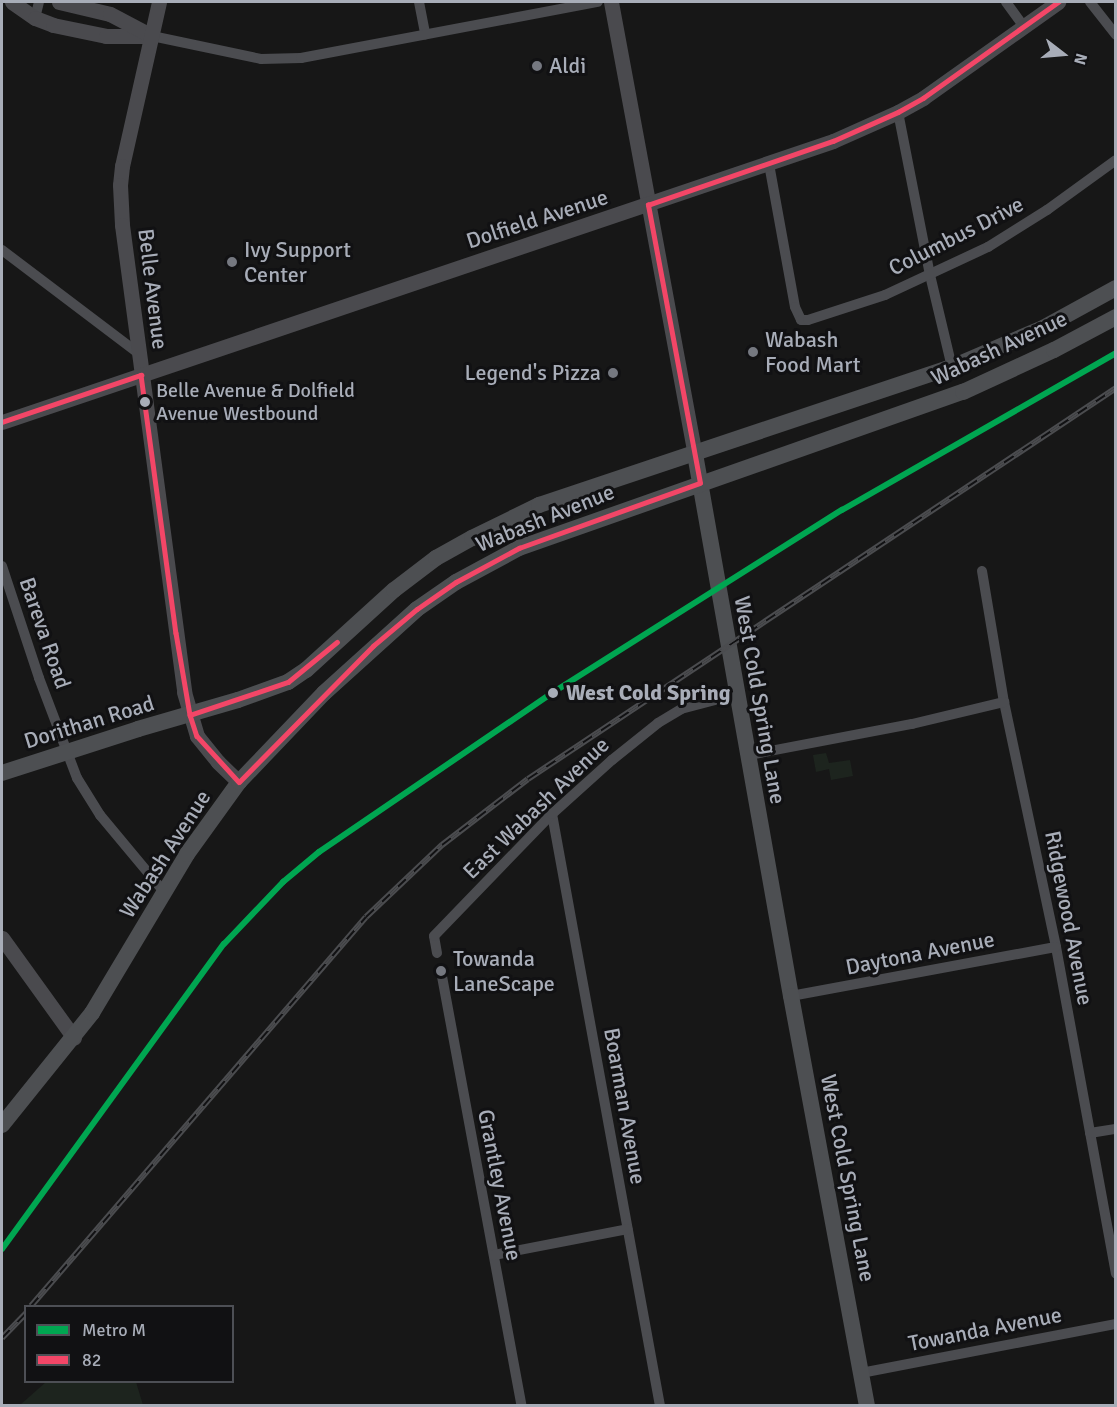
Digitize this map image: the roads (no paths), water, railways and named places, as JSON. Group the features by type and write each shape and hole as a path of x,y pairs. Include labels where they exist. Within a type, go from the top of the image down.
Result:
{"main road":[{"name":"Wabash Avenue","path":"190,715 263,692 306,670 394,590 436,558 539,505 952,367 1043,328 1116,288"},
{"name":"Wabash Avenue","path":"2,1125 74,1038 206,825 239,782 373,646 417,609 456,582 519,548 963,392 1054,350 1116,317"},
{"name":"West Cold Spring Lane","path":"695,454 715,578 867,1406"},
{"name":"Dorithan Road","path":"2,773 190,715"}],"street":[{"path":"12,2 35,18 53,25 106,36 152,36 261,59 301,58 598,2"},
{"path":"35,18 39,2"},
{"path":"59,2 110,14 152,36"},
{"name":"Belle Avenue","path":"159,2 120,185 122,225 190,715 197,736 208,751 239,782"},
{"path":"420,2 425,34"},
{"name":"West Cold Spring Lane","path":"611,2 695,454"},
{"path":"1006,2 1024,27"},
{"name":"Dolfield Avenue","path":"2,422 648,206 833,141 898,112 1058,2"},
{"path":"1090,2 1116,35"},
{"path":"898,112 930,275 952,367"},
{"name":"Columbus Drive","path":"769,164 795,307 801,320 820,318 930,275 1017,229 1116,160"},
{"path":"2,250 138,353"},
{"name":"Bareva Road","path":"2,566 77,778 100,815 165,893"},
{"name":"Ridgewood Avenue","path":"982,571 1004,702 1056,947 1116,1274"},
{"name":"East Wabash Avenue","path":"437,953 434,936 552,814 612,760 670,715 700,703 738,694"},
{"path":"749,755 912,724 1004,702"},
{"name":"Boarman Avenue","path":"552,814 660,1406"},
{"path":"2,938 74,1038"},
{"name":"Daytona Avenue","path":"791,996 1056,947"},
{"name":"Grantley Avenue","path":"441,971 522,1406"},
{"path":"1090,1133 1116,1129"},
{"path":"494,1255 628,1229"},
{"name":"Towanda Avenue","path":"861,1373 1116,1324"}],"railway":[{"path":"32,1305 366,917 442,845 528,779 1116,388"},
{"path":"2,1338 24,1315"}],"metro line":[{"name":"M","path":"2,1249 224,944 283,882 319,852 552,693 842,510 1116,353"}],"place":[{"name":"Aldi","path":"537,66"},
{"name":"Ivy Support Center","path":"232,262"},
{"name":"Wabash Food Mart","path":"753,352"},
{"name":"Legend's Pizza","path":"613,373"},
{"name":"Belle Avenue & Dolfield Avenue Westbound","path":"145,402"},
{"name":"West Cold Spring","path":"553,693"},
{"name":"Towanda LaneScape","path":"441,971"}]}
